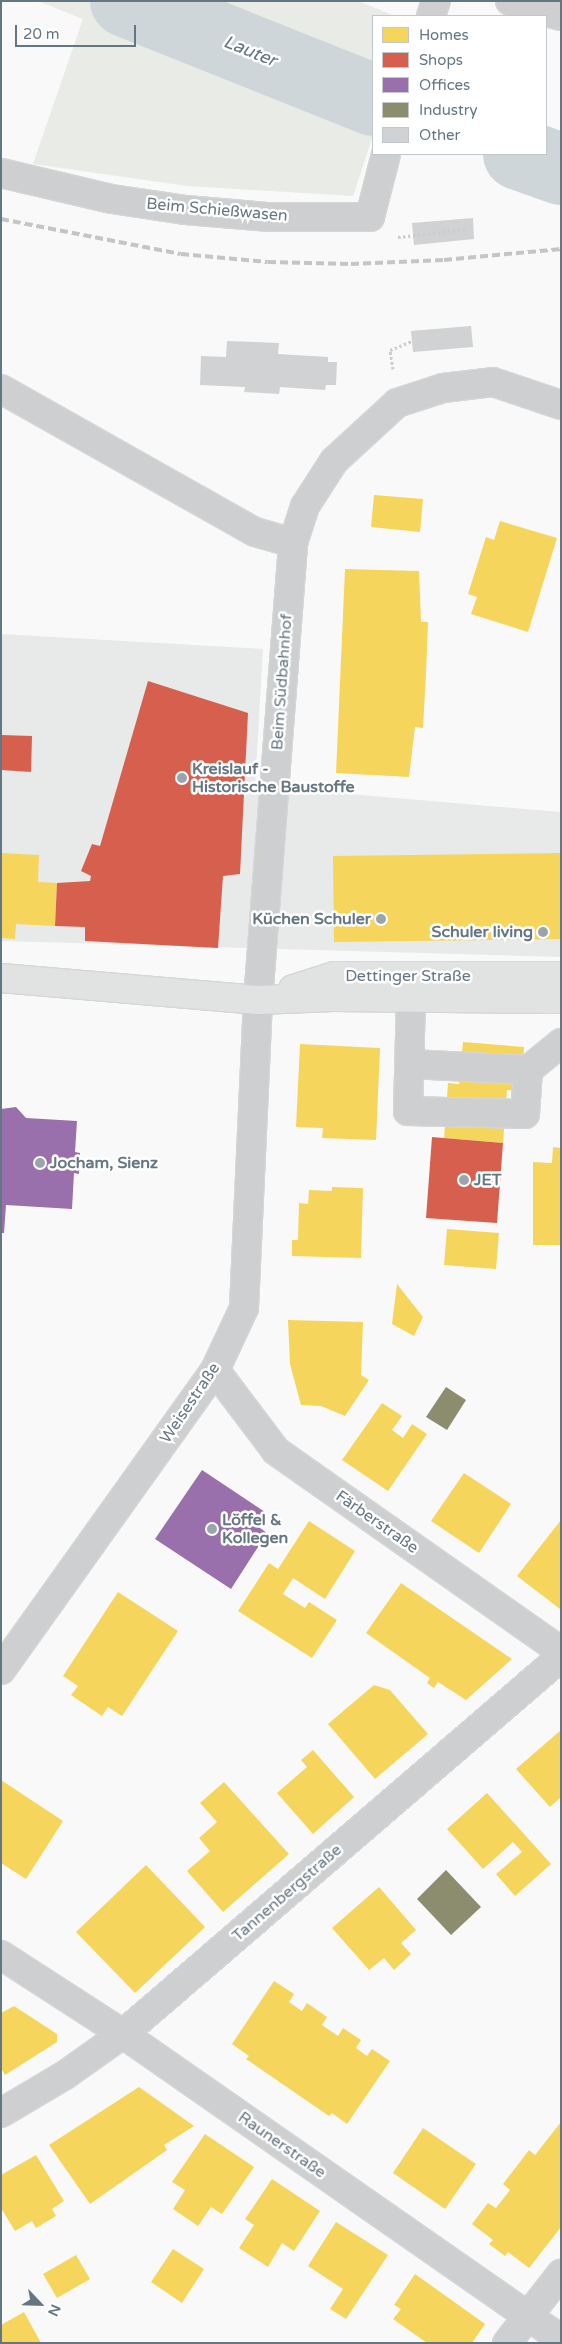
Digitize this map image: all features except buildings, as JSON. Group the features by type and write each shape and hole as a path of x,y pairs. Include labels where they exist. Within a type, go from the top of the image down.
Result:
{"main road":[{"name":"Dettinger Straße","path":"258,1000 334,976 561,976"},
{"name":"Dettinger Straße","path":"1,978 258,1000 411,997 561,999"}],"street":[{"path":"431,15 436,1"},
{"path":"510,1 561,16"},
{"name":"Beim Schießwasen","path":"1,173 112,199 267,217 370,217 382,165"},
{"name":"Beim Südbahnhof","path":"258,1000 293,543 305,506 334,461 397,403 443,388 492,382 561,405"},
{"path":"1,389 255,532 293,543"},
{"path":"411,997 408,1111 525,1114 528,1070"},
{"name":"Weisestraße","path":"1,1670 215,1370 244,1308 258,1000"},
{"path":"410,1064 528,1070 561,1043"},
{"name":"Färberstraße","path":"215,1370 276,1452 561,1651"},
{"name":"Tannenbergstraße","path":"1,2113 65,2075 123,2034 561,1657"},
{"name":"Raunerstraße","path":"1,1955 123,2034 561,2339"},
{"path":"507,2343 561,2274"}],"path":[{"path":"413,234 467,229"}],"shaded area":[{"path":"38,1 358,1 393,15 372,15 372,139 353,196 187,186 33,164 83,19"},
{"path":"1,634 263,649 255,786 561,812 561,957 1,941"}],"waterway":[{"name":"Lauter","path":"126,1 372,100"},
{"name":"Lauter","path":"522,155 561,169"}],"railway":[{"path":"1,219 181,254 268,262 351,264 444,260 561,249"}],"place":[{"name":"Kreislauf - Historische Baustoffe","path":"182,778"},
{"name":"Küchen Schuler","path":"381,919"},
{"name":"Schuler living","path":"543,932"},
{"name":"Jocham, Sienz","path":"40,1163"},
{"name":"JET","path":"464,1180"},
{"name":"Löffel & Kollegen","path":"212,1529"}]}
